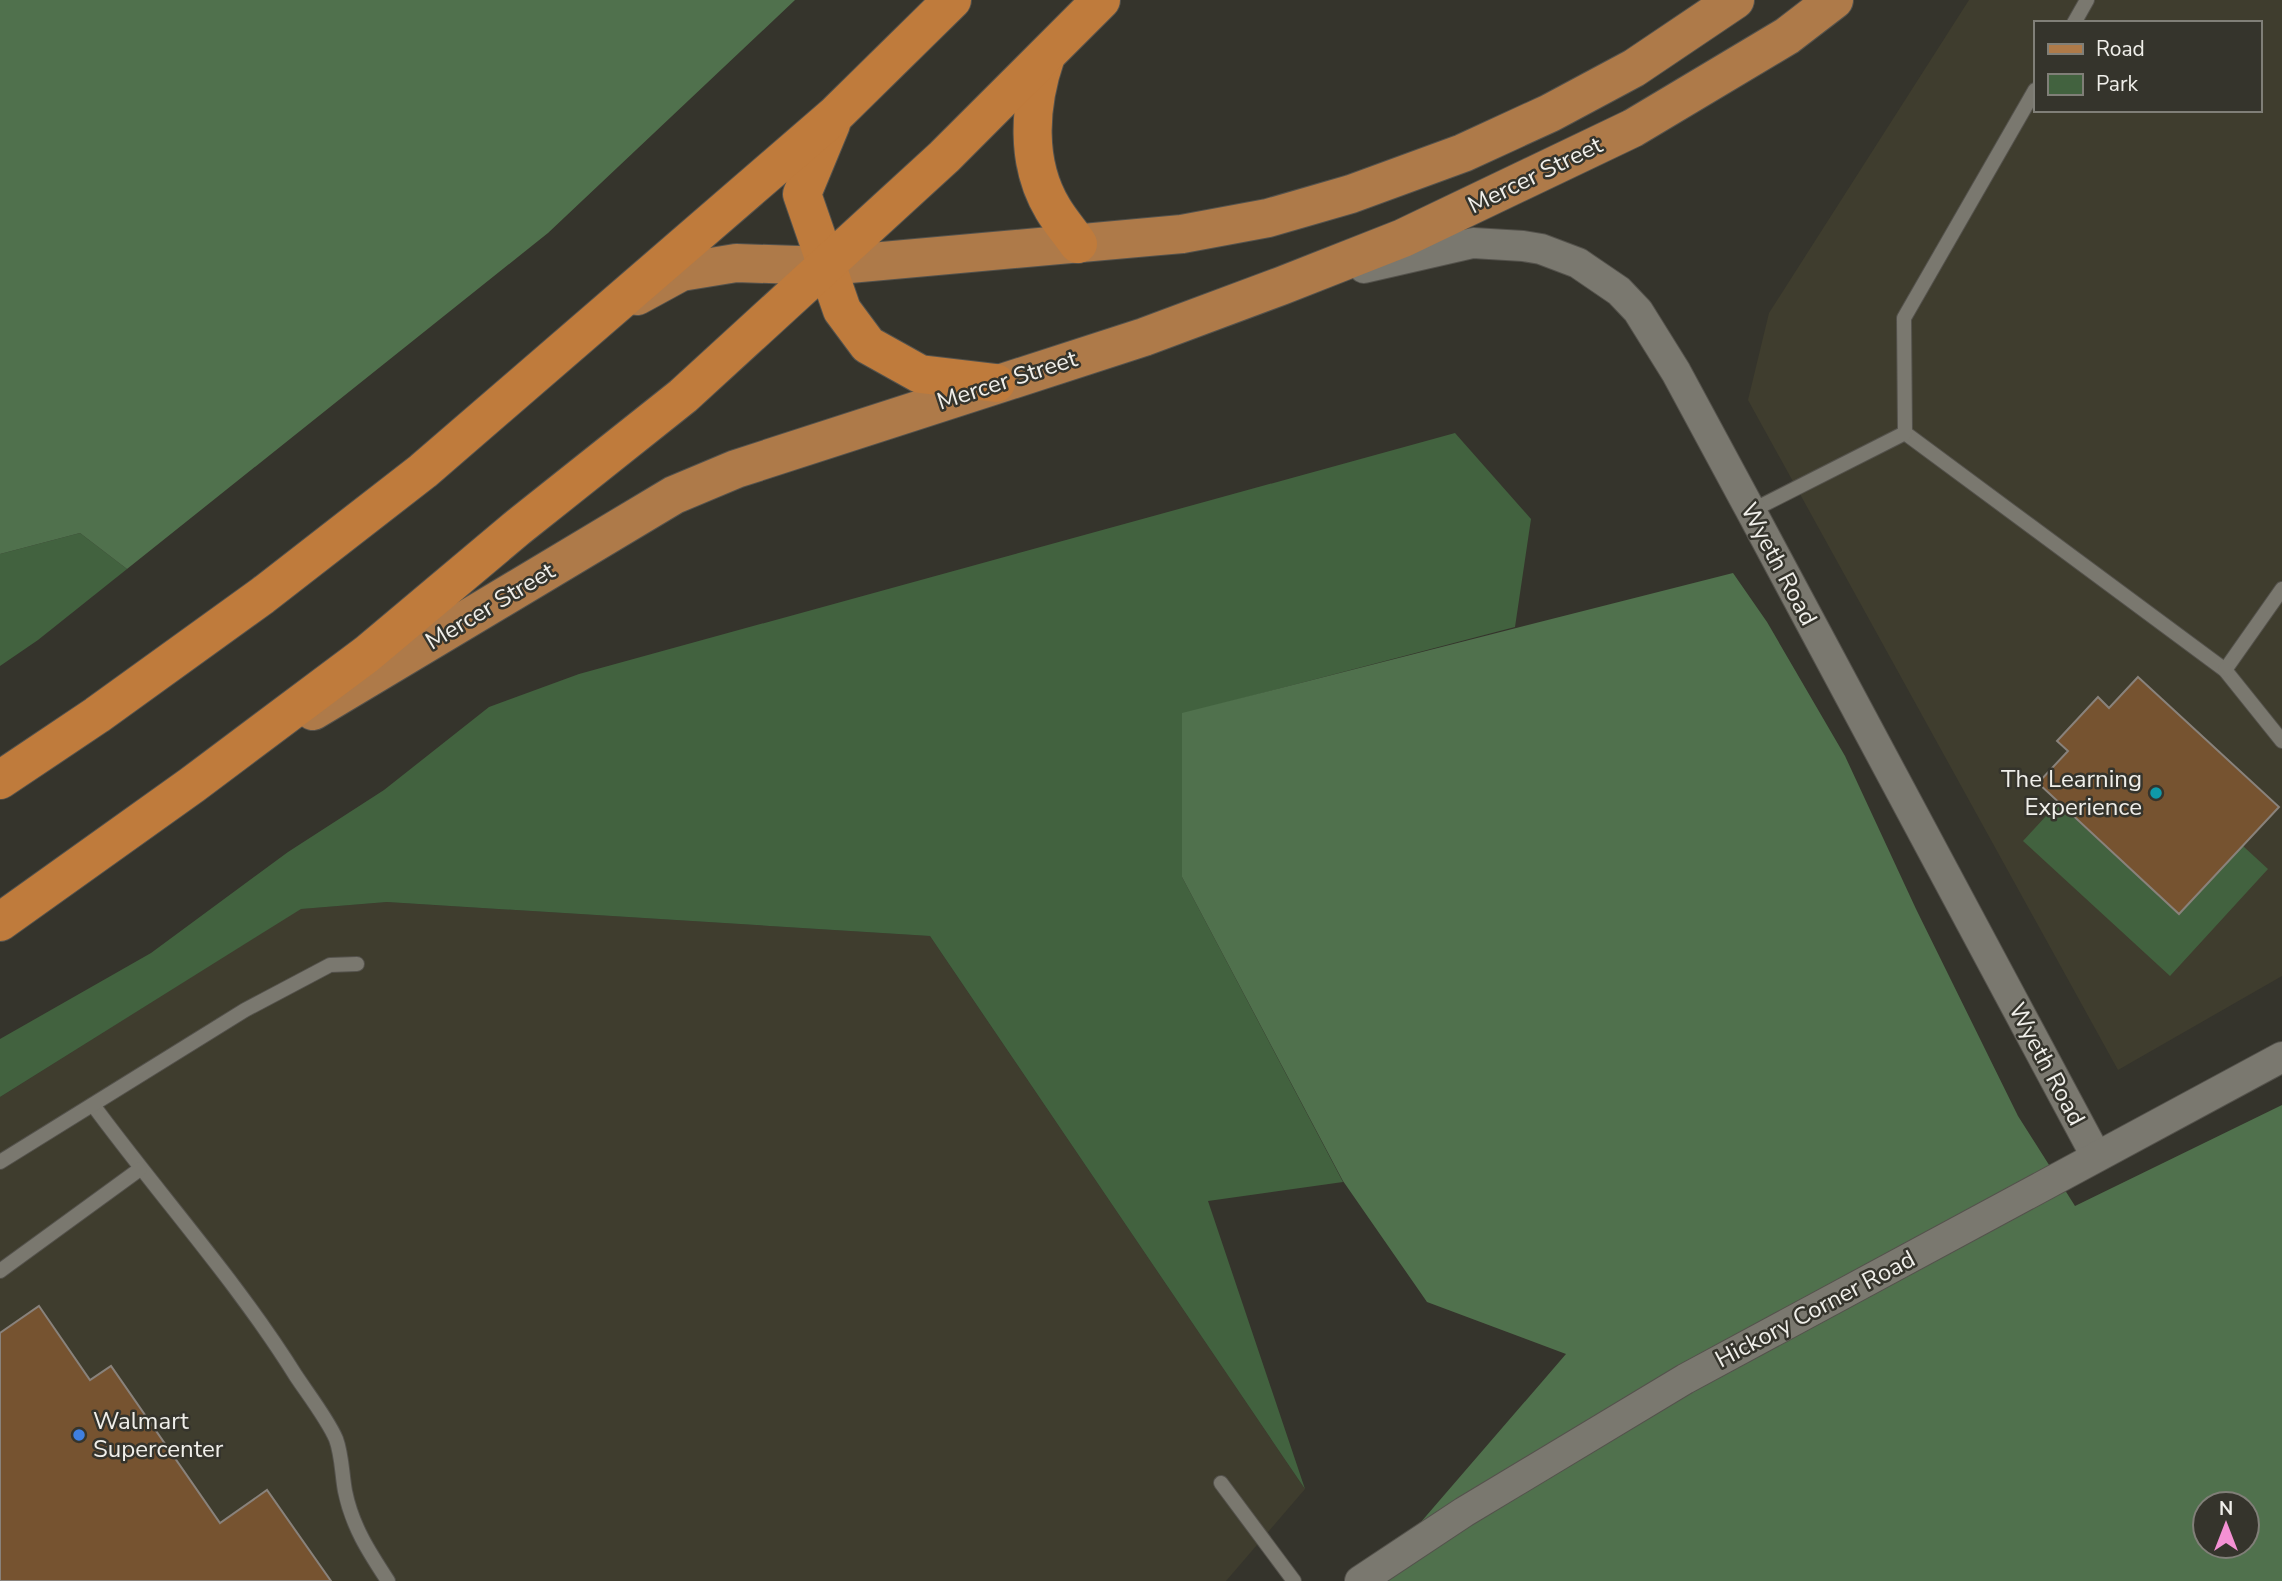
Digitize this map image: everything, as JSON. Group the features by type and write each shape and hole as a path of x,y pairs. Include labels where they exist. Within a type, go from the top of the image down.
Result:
{"highway":[{"path":"0,780 97,715 262,596 423,471 835,116 952,0"},
{"path":"0,922 367,654 517,528 683,396 944,157 1101,0"},
{"path":"1046,55 1037,84 1032,127 1037,166 1051,206 1078,244"},
{"path":"835,116 802,194 842,310 868,345 920,374 996,383"}],"main road":[{"name":"Mercer Street","path":"607,312 681,272 736,263 827,265 1078,244 1182,234 1268,218 1351,194 1438,162 1550,113 1634,68 1735,0"},
{"name":"Mercer Street","path":"191,785 674,495 736,469 1144,337 1403,238 1633,128 1787,36 1834,0"}],"street":[{"name":"Wyeth Road","path":"1281,286 1473,243 1541,249 1578,263 1619,291 1645,321 1676,372 2096,1156"},
{"name":"Hickory Corner Road","path":"1360,1581 1464,1512 1685,1379 2282,1057"}],"lane":[{"path":"2075,21 2087,0"},
{"path":"1905,433 1904,318 2034,92"},
{"path":"1751,511 1905,433"},
{"path":"1905,433 2225,670 2282,741"},
{"path":"2225,670 2282,589"},
{"path":"0,1162 246,1010 330,965 357,964"},
{"path":"93,1105 140,1169 218,1264 282,1353 336,1439 345,1494 354,1526 388,1581"},
{"path":"0,1271 140,1169"},
{"path":"1221,1483 1294,1581"}],"shaded area":[{"path":"1969,0 2282,0 2282,976 2118,1070 1748,400 1769,313"},
{"path":"387,902 930,936 1305,1489 1226,1581 0,1581 0,1097 300,909"}],"green space":[{"path":"0,0 795,0 548,233 127,569 80,533 0,554"},
{"path":"1455,433 1531,519 1515,627 1182,714 1182,877 1343,1182 1208,1201 1305,1489 930,936 387,902 301,909 0,1097 0,1039 151,953 288,852 384,790 489,707 579,674"},
{"path":"80,533 127,569 38,640 0,666 0,554"},
{"path":"1733,573 1767,622 1845,756 1916,909 2018,1116 2075,1206 2282,1105 2282,1581 1370,1581 1566,1354 1427,1302 1343,1181 1182,877 1182,713"},
{"path":"2058,803 2179,914 2243,846 2268,869 2170,976 2023,841"}],"building":[{"name":"The Learning Experience","path":"2138,677 2279,807 2179,914 2038,783 2068,751 2057,741 2098,697 2109,708"},
{"name":"Walmart Supercenter","path":"39,1306 90,1380 111,1366 220,1523 267,1490 331,1581 0,1581 0,1333"}],"place":[{"name":"The Learning Experience","path":"2156,793"},
{"name":"Walmart Supercenter","path":"79,1435"}]}
